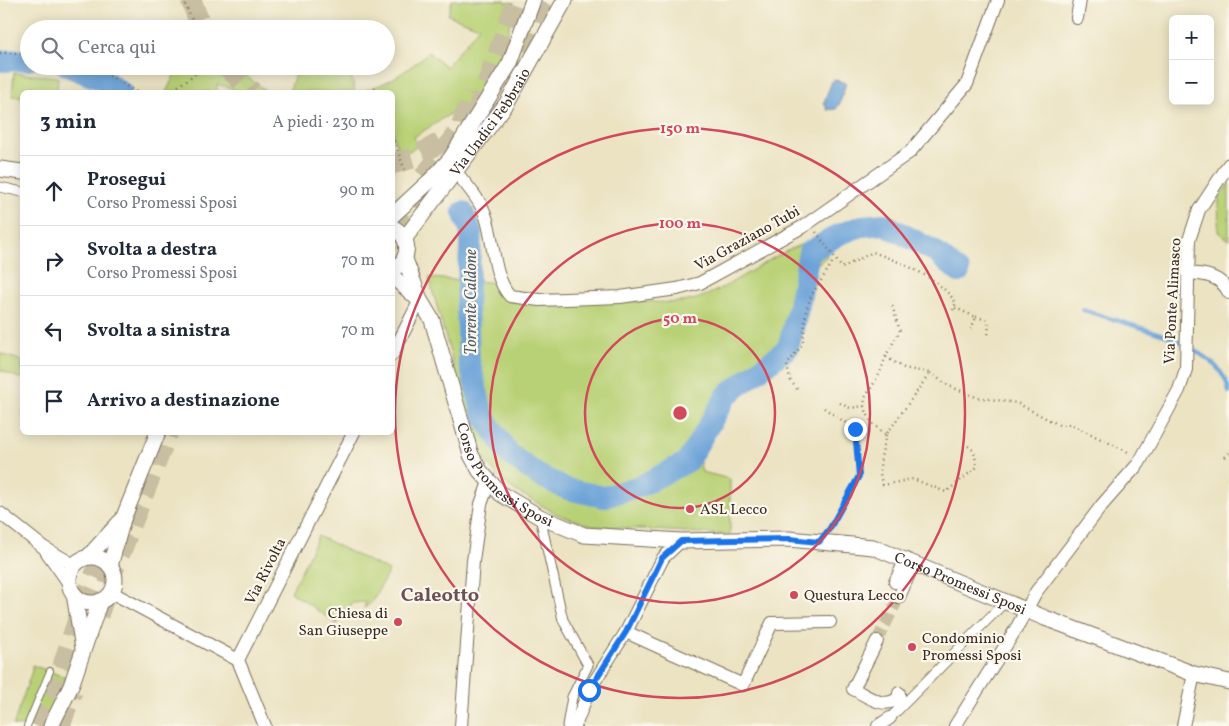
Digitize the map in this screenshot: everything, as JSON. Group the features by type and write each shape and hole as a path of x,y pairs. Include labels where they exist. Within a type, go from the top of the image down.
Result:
{"street":[{"name":"Via Undici Febbraio","path":"395,213 434,177 451,158 510,63 533,0"},
{"name":"Via Undici Febbraio","path":"405,238 507,103 565,0"},
{"name":"Via Graziano Tubi","path":"456,172 477,198 485,214 501,282 510,296 539,300 620,297 700,283 804,226 910,152 967,84 998,0"},
{"path":"1077,18 1080,0"},
{"name":"Via Ponte Alimasco","path":"955,726 1036,592 1102,505 1141,460 1179,390 1186,368 1189,240 1199,210 1229,164"},
{"path":"0,169 20,172"},
{"path":"0,187 20,192"},
{"path":"395,230 405,238 407,251 405,259 395,267"},
{"name":"Corso Promessi Sposi","path":"405,259 420,300 432,320 471,455 489,482 502,494 540,517 584,535 681,541 789,539 873,547 1194,674 1229,682"},
{"path":"1187,273 1208,275 1224,284 1229,293"},
{"name":"Corso Promessi Sposi","path":"395,279 420,300"},
{"path":"395,349 420,300"},
{"path":"110,566 122,519 157,435"},
{"name":"Via Rivolta","path":"238,660 352,435"},
{"path":"461,726 474,561 481,504 489,482"},
{"path":"0,513 43,547 74,565"},
{"path":"540,517 563,620 588,665 572,697 567,726"},
{"path":"83,650 70,574 74,565 88,557 122,519"},
{"path":"575,726 589,690 626,632 662,558 681,541"},
{"path":"43,547 72,590 86,602 106,597 238,660 265,726"},
{"path":"51,726 71,686 83,650 114,576 110,566 100,558 88,557"},
{"path":"895,582 910,561"},
{"path":"899,597 910,561"},
{"path":"878,726 890,718 1006,601"},
{"path":"626,632 743,685 772,622 830,622"},
{"path":"877,641 853,689 882,704 895,701 900,693"},
{"path":"1182,726 1194,674"}],"lane":[{"path":"27,726 50,671"}],"path":[{"path":"183,0 192,20"},
{"path":"0,53 20,53"},
{"path":"108,75 134,90"},
{"path":"173,90 194,75"},
{"path":"395,144 406,173"},
{"path":"815,230 834,260 842,268 873,252 898,261 934,281 951,296 956,303 952,312"},
{"path":"797,389 790,380 787,366 803,343 806,311 811,296 821,277 834,260"},
{"path":"886,435 871,422 864,406 865,398 880,373 900,331 892,305"},
{"path":"955,308 987,320 989,325 988,335"},
{"path":"971,329 976,317"},
{"path":"886,357 904,368 930,373 949,386 976,396 1017,403 1059,425 1070,424 1141,460"},
{"path":"930,373 886,435 880,479 883,484 913,480 946,492 977,467 974,451 968,446"},
{"path":"840,403 850,408 864,406"},
{"path":"819,542 830,528 859,476 855,429 824,408"},
{"path":"1225,456 1229,453"}],"green space":[{"path":"452,0 505,0 506,2 514,3 504,51 495,72 474,109 469,112 453,112 414,137 418,146 400,156 395,142 395,90 365,90 397,77 428,52 446,67 479,27 448,15"},
{"path":"14,73 58,77 57,90 20,90 20,97 12,96"},
{"path":"174,75 244,75 265,90 237,90 217,84 217,90 167,90"},
{"path":"295,75 351,75 355,90 290,90"},
{"path":"1229,183 1229,240 1218,232 1219,198"},
{"path":"395,238 401,247 395,261"},
{"path":"818,240 827,256 814,267 809,275 798,332 791,349 780,359 763,365 736,388 715,413 701,442 702,472 730,479 730,535 593,526 559,515 514,490 497,476 477,449 429,278 502,283 506,291 594,299 684,302 726,286 788,250"},
{"path":"0,353 20,360 20,378 0,370"},
{"path":"318,536 389,571 372,602 364,608 366,602 352,603 337,624 291,592"},
{"path":"32,665 67,678 43,726 13,726 32,671"}],"water":[{"path":"833,79 846,83 840,103 836,109 827,110 824,102"}],"waterway":[{"name":"Torrente Caldone","path":"0,61 20,60"},
{"name":"Torrente Caldone","path":"90,75 105,81 118,90"},
{"name":"Torrente Caldone","path":"463,212 471,232 467,305 469,361 483,415 509,454 538,475 567,489 604,497 640,486 687,462 727,395 788,348 799,305 809,252 840,234 862,226 884,224 934,251 959,272"},
{"name":"Torrente Caldone","path":"1083,310 1171,337 1184,344"},
{"name":"Torrente Caldone","path":"1190,348 1203,356 1220,371 1229,392"}],"tunnel":[{"path":"191,0 199,20"},
{"path":"476,115 517,0"},
{"path":"508,79 548,0"},
{"path":"236,75 250,90"},
{"path":"424,177 460,130 473,94"},
{"path":"395,163 413,158 450,137"},
{"path":"395,226 431,190 445,170"},
{"path":"98,615 113,571 167,435"},
{"path":"36,726 57,684 85,598 117,523"},
{"path":"877,641 899,597"},
{"path":"60,726 72,691"}],"place":[{"name":"ASL Lecco","path":"690,509"},
{"name":"Questura Lecco","path":"794,595"},
{"name":"Chiesa di San Giuseppe","path":"398,622"},
{"name":"Condominio Promessi Sposi","path":"912,647"}],"district":[{"name":"Caleotto","path":"440,594"}],"route":[{"path":"589,690 626,632 662,558 681,541 789,539 819,542 830,528 859,476 855,429"}]}
